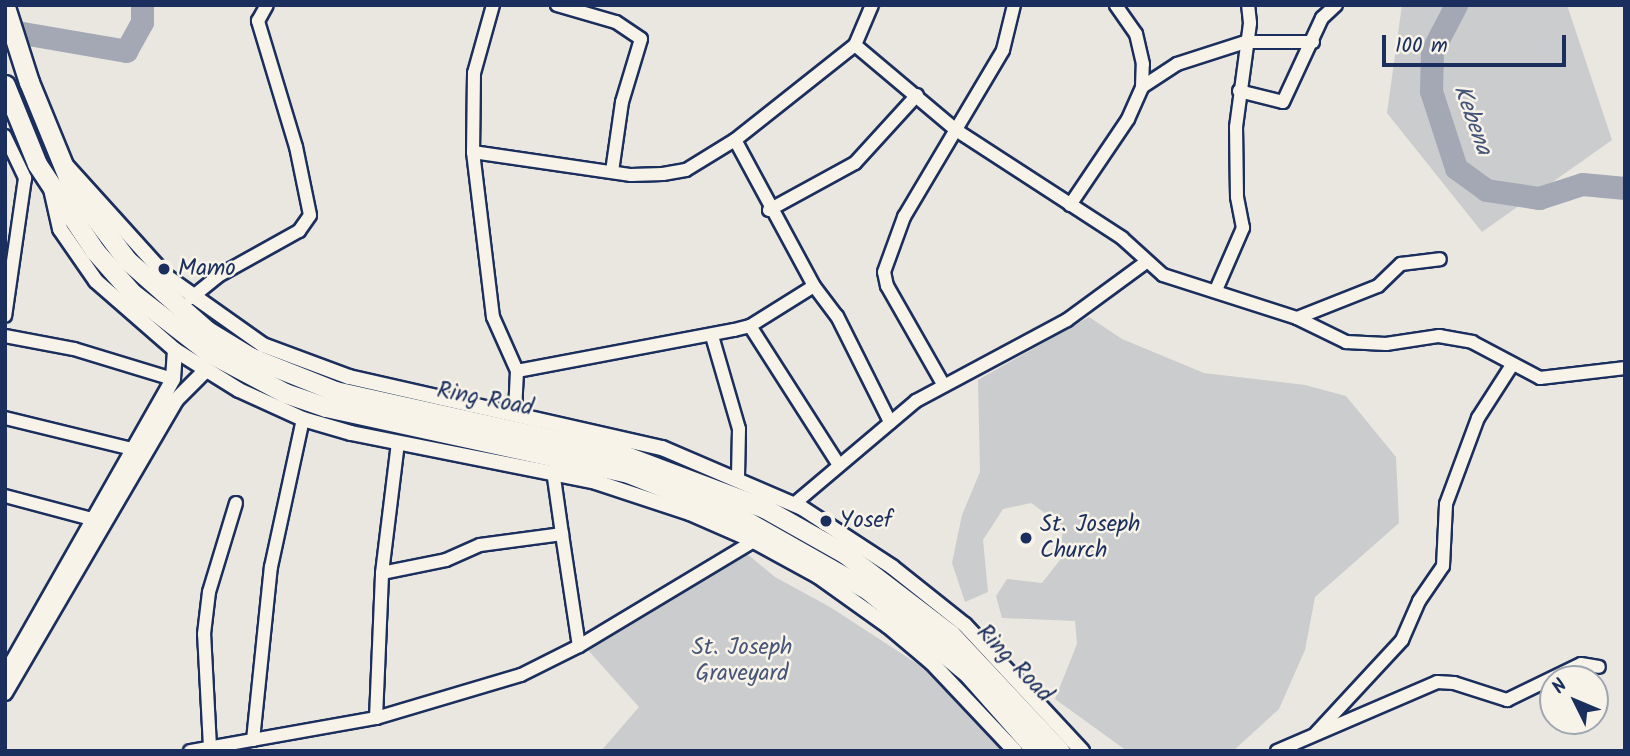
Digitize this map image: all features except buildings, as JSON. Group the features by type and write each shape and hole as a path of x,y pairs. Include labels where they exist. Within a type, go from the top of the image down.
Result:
{"highway":[{"name":"Ring Road","path":"5,7 60,160 95,220 127,260 167,299 250,357 382,405 622,455 764,508 844,553 950,634 1077,749"},
{"name":"Ring Road","path":"5,85 13,131 95,251 132,293 208,352 285,393 362,418 625,472 739,517 868,590 969,674 1037,751"}],"street":[{"path":"191,298 218,275 299,231 310,215 296,147 258,21 267,5"},
{"path":"493,5 474,73 473,152 493,317 517,371 515,412"},
{"path":"557,5 616,22 641,39 622,102 612,172"},
{"path":"473,152 631,175 686,170 735,139 855,45 872,5"},
{"path":"943,384 887,286 884,272 904,217 1003,50 1014,5"},
{"path":"1070,205 1128,120 1142,87 1143,64 1136,34 1116,5"},
{"path":"1216,290 1243,228 1237,197 1239,91 1248,5"},
{"path":"1239,91 1283,102 1322,18 1336,5"},
{"path":"1142,87 1177,64 1245,42 1313,42"},
{"path":"855,45 956,130 1122,238 1145,263 1163,275 1297,318 1362,345 1439,336 1472,342 1539,378 1625,368"},
{"path":"769,210 855,163 917,95"},
{"path":"5,316 25,178 13,131"},
{"path":"735,139 769,210 814,286 837,316 890,422"},
{"path":"60,160 191,298 263,345 305,363 349,377 515,412 650,445 738,478 794,504 846,534 965,625 1077,749"},
{"path":"51,190 60,229 96,281 175,350 206,370 303,419 398,442 553,471 652,499 754,541 818,576 888,626 932,663 1016,751"},
{"path":"1297,318 1378,286 1401,264 1440,259"},
{"path":"794,504 890,422 943,384 1067,320 1145,263"},
{"path":"517,371 712,336 750,326 814,286"},
{"path":"750,326 839,466"},
{"path":"5,336 74,349 173,379"},
{"path":"712,336 739,429 738,478"},
{"path":"7,683 173,379 175,350"},
{"path":"1316,733 1402,640 1419,601 1443,566 1446,503 1478,418 1512,365"},
{"path":"7,683 176,400 206,370"},
{"path":"5,418 136,450"},
{"path":"253,740 271,567 303,419"},
{"path":"376,718 382,573 398,442"},
{"path":"553,471 579,646"},
{"path":"5,496 95,520"},
{"path":"210,747 204,634 209,592 236,503"},
{"path":"382,573 446,560 480,545 562,534"},
{"path":"190,751 376,718 467,695 521,676 579,646 754,541"},
{"path":"1277,751 1437,682 1507,700 1539,684"}],"green space":[{"path":"1402,5 1567,5 1612,140 1482,232 1387,113"},
{"path":"1089,317 1122,339 1204,373 1305,385 1346,396 1396,457 1399,523 1315,597 1305,650 1279,709 1233,751 1127,751 1055,699 1077,644 1075,621 1002,618 996,596 1007,579 1042,583 1060,560 1063,526 1031,503 1003,509 983,540 988,592 965,602 952,563 962,515 980,472 978,380"},
{"name":"St. Joseph Graveyard","path":"746,553 775,577 830,607 939,678 1009,751 601,751 639,707 588,650"}],"waterway":[{"name":"Kebena","path":"5,30 126,51 142,22 142,5"},
{"name":"Kebena","path":"1456,5 1432,51 1431,91 1456,168 1486,190 1539,198 1582,184 1625,188"}],"place":[{"name":"Mamo","path":"164,269"},
{"name":"Yosef","path":"826,521"},
{"name":"St. Joseph Church","path":"1026,538"}]}
